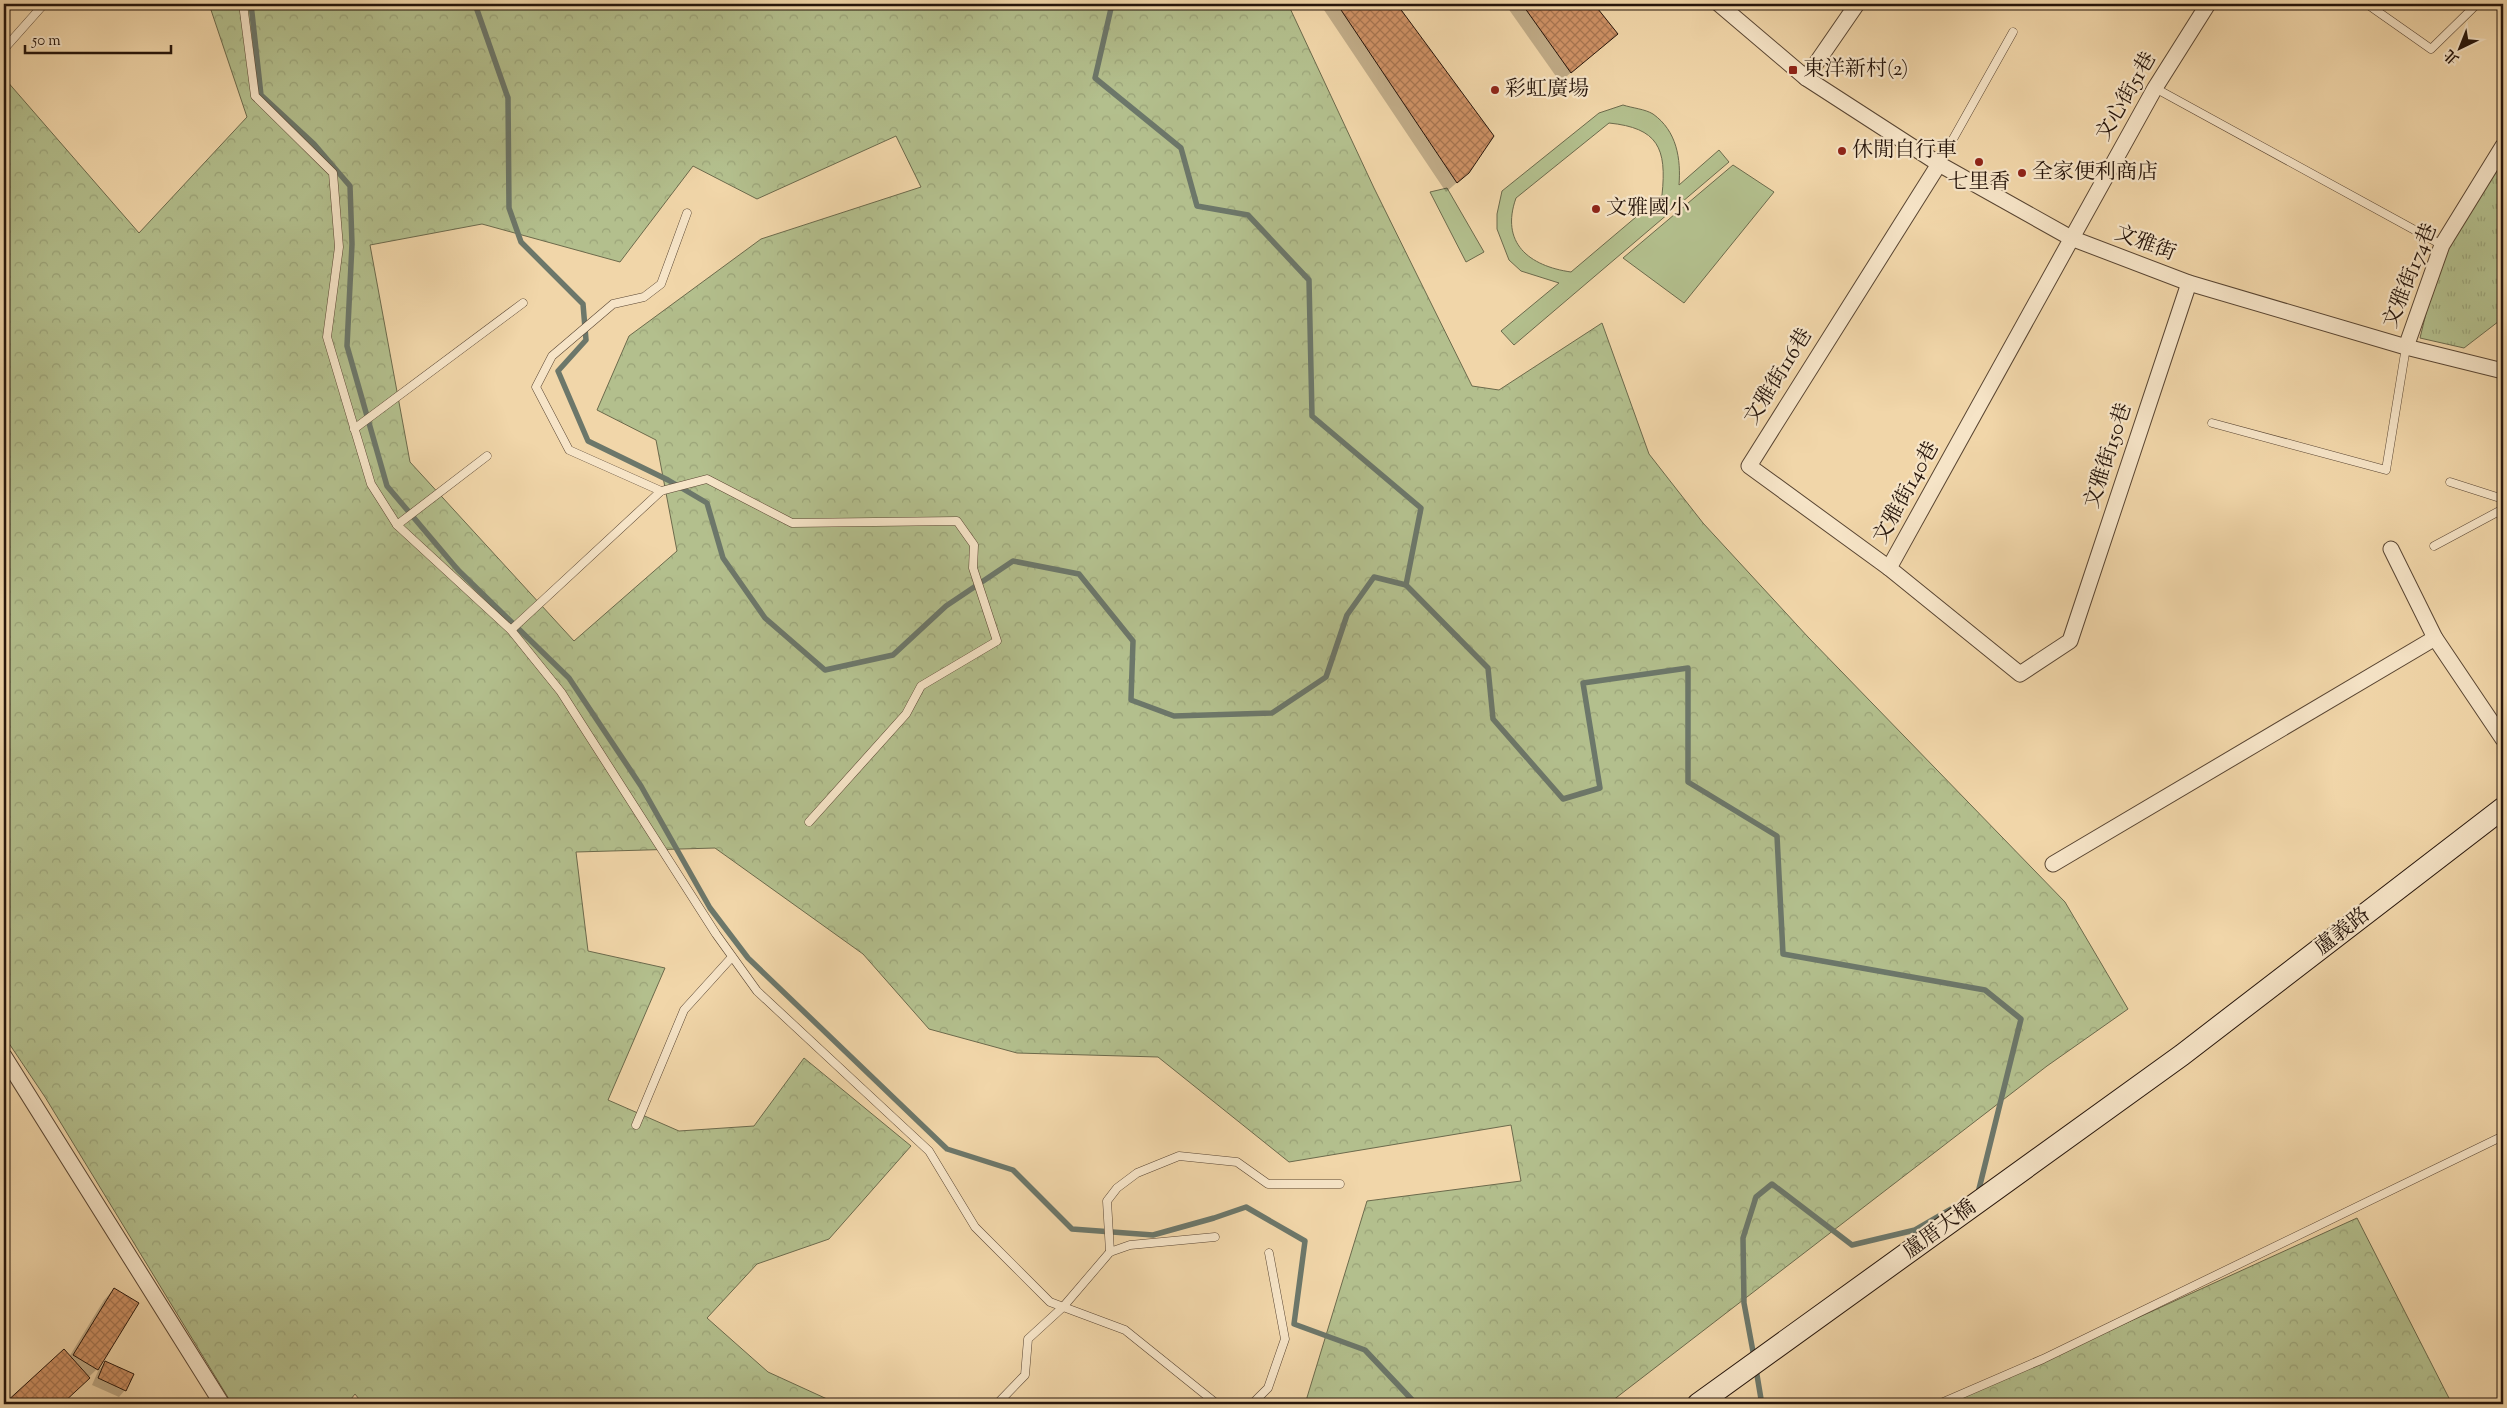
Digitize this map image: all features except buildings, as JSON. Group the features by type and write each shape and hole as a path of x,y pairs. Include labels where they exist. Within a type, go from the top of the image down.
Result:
{"street":[{"name":"文雅街","path":"1720,4 1806,78 1939,164 2072,238 2189,284 2406,347 2503,371"},
{"path":"1806,78 1857,4"},
{"name":"文心街51巷","path":"2072,238 2155,88 2208,4"},
{"name":"文雅街174巷","path":"2406,347 2442,245 2502,148"},
{"name":"文雅街116巷","path":"1890,568 1749,466 1939,164"},
{"name":"文雅街140巷","path":"2070,641 2020,674 1890,568 2072,238"},
{"name":"文雅街150巷","path":"2070,641 2189,284"},
{"path":"2391,549 2436,638 2503,739"},
{"path":"2053,864 2436,638"},
{"name":"盧義路","path":"2182,1056 2503,808"},
{"path":"4,1056 222,1404"},
{"name":"盧厝大橋","path":"1698,1404 2182,1056"}],"lane":[{"path":"4,49 44,4"},
{"path":"243,4 255,96 333,173 339,246 326,337 357,427 371,484 400,523 512,630 561,692 732,956 757,991 930,1151 975,1226 1050,1302 1125,1330 1217,1404"},
{"path":"2367,4 2431,49 2477,4"},
{"path":"1939,164 2013,32"},
{"path":"2155,88 2442,245"},
{"path":"664,490 569,450 536,387 552,356 613,304 644,297 661,284 687,213"},
{"path":"357,427 524,303"},
{"path":"2212,423 2386,470 2406,347"},
{"path":"400,523 487,456"},
{"path":"512,630 664,490 689,483 707,479 792,523 957,521 974,545 973,568 997,641 921,686 906,714 809,822"},
{"path":"2450,482 2503,499"},
{"path":"2434,546 2503,509"},
{"path":"636,1125 684,1010 732,956"},
{"path":"1939,1404 2043,1359 2503,1136"},
{"path":"1110,1252 1107,1201 1116,1188 1137,1173 1179,1156 1236,1162 1268,1184 1340,1184"},
{"path":"997,1404 1025,1375 1028,1339 1063,1307 1110,1252 1130,1245 1215,1237"},
{"path":"1252,1404 1268,1388 1285,1339 1269,1253"}],"green space":[{"path":"209,4 1288,4 1374,188 1472,386 1499,390 1602,323 1649,454 1703,523 1808,637 2065,902 2128,1009 2047,1066 1608,1404 1305,1404 1367,1201 1521,1181 1511,1125 1289,1162 1158,1057 1017,1053 929,1029 863,954 715,848 576,852 588,951 665,968 608,1100 679,1131 754,1126 804,1058 911,1146 829,1239 757,1264 707,1318 768,1372 838,1404 363,1404 355,1394 347,1404 232,1404 45,1097 4,1036 4,82 6,80 139,233 247,117","holes":["896,136 921,187 761,239 629,336 597,410 656,440 677,551 574,641 410,462 370,245 482,224 620,262 693,166 757,199"]},
{"path":"1623,105 1650,112 1661,121 1676,146 1679,165 1679,185 1719,150 1729,162 1514,345 1501,331 1559,283 1521,271 1509,260 1497,229 1497,214 1502,191 1599,113","holes":["1609,123 1639,130 1656,143 1663,165 1662,195 1571,272 1556,269 1531,258 1515,240 1512,228 1512,214 1516,198"]},
{"path":"2503,142 2503,318 2464,348 2420,338 2437,268"},
{"path":"1733,165 1774,192 1684,303 1623,258"},
{"path":"1447,188 1484,252 1466,262 1430,192"},
{"path":"2357,1218 2452,1404 1948,1404"}],"waterway":[{"path":"251,4 261,95 314,144 350,186 352,244 347,346 387,486 458,570 569,678 641,786 710,908 748,958 947,1149 1013,1170 1072,1229 1153,1235 1246,1207 1305,1241 1294,1324 1365,1350 1416,1404"},
{"path":"475,4 508,98 509,208 521,242 583,304 586,340 558,371 588,441 668,480 707,503 723,558 765,618 825,670 893,655 946,606 1013,561 1079,574 1133,641 1131,700 1174,716 1272,713 1326,677 1347,615 1374,577 1406,585"},
{"path":"1112,4 1095,78 1181,148 1197,206 1248,215 1309,280 1312,416 1421,508 1406,585 1488,668 1493,719 1563,799 1600,788 1583,683 1688,668 1688,782 1777,836 1783,954 1985,990 2021,1019 1978,1193"},
{"path":"1754,1357 1744,1303 1743,1238 1756,1197 1772,1184 1852,1245 1915,1230 1953,1208"},
{"path":"1756,1369 1761,1399 1759,1404"}],"place":[{"name":"東洋新村(2)","path":"1793,70"},
{"name":"彩虹廣場","path":"1495,90"},
{"name":"休閒自行車","path":"1842,151"},
{"name":"七里香","path":"1979,162"},
{"name":"全家便利商店","path":"2022,173"},
{"name":"文雅國小","path":"1596,209"}]}
